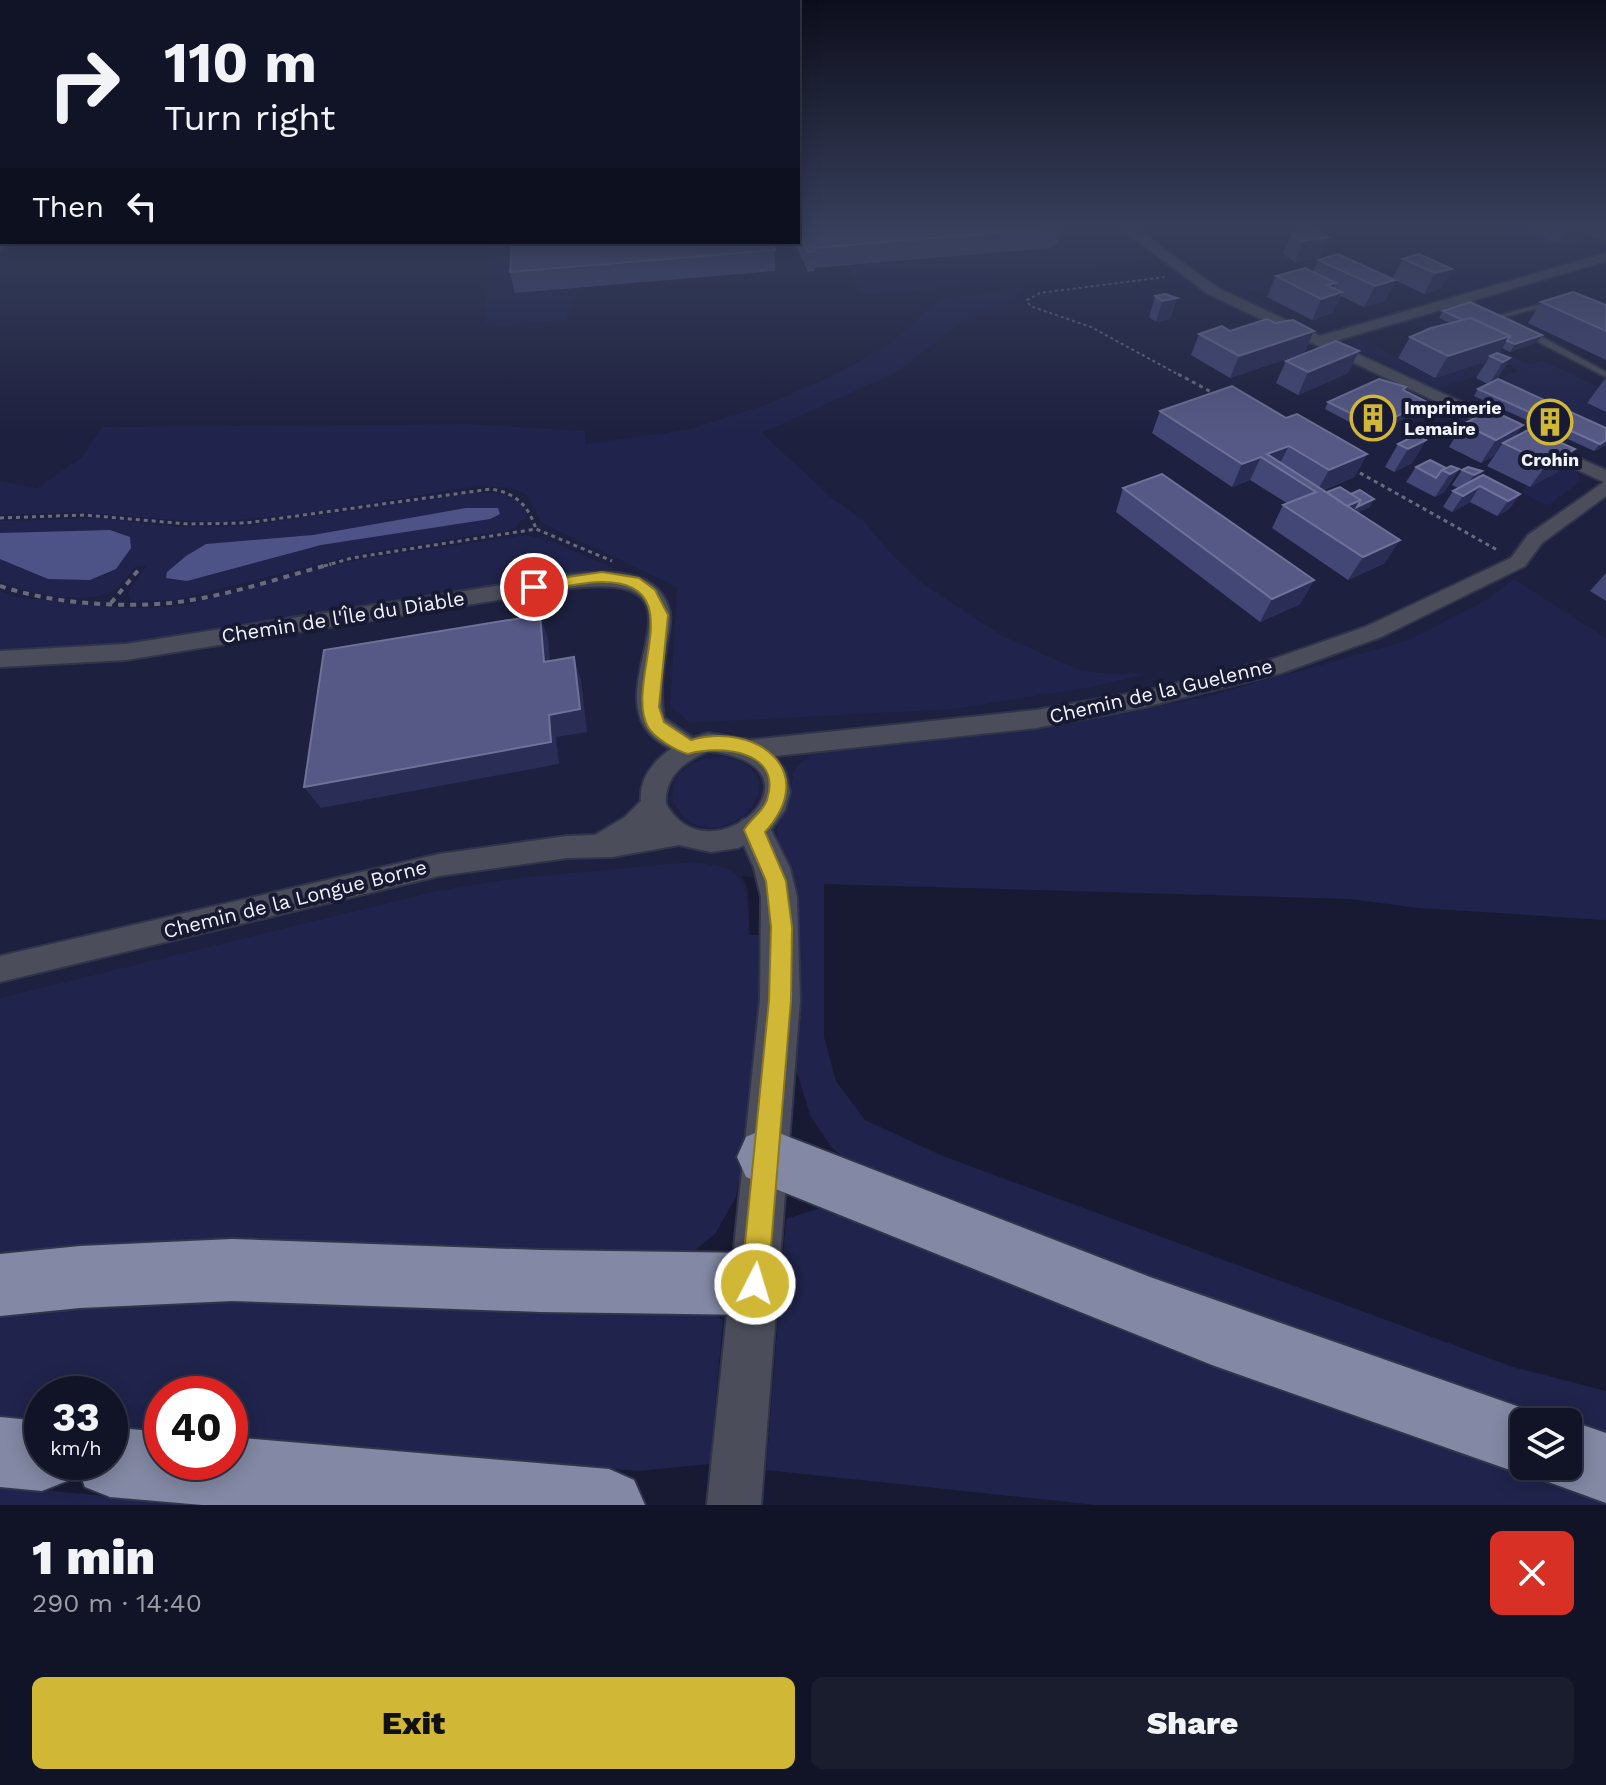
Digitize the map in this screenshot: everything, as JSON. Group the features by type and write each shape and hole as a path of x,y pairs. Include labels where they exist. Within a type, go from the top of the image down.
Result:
{"highway":[{"path":"766,1157 853,1188 1026,1261 1209,1331 1510,1436"},
{"path":"0,1285 80,1277 232,1270 541,1281 755,1284"},
{"path":"0,1452 24,1454"},
{"path":"1582,1460 1606,1468"},
{"path":"128,1464 609,1505"}],"street":[{"path":"1224,296 1606,477"},
{"path":"1319,341 1472,296"},
{"name":"Chemin de la Guelenne","path":"752,749 1036,719 1218,682 1274,667 1373,632 1518,562 1535,539 1606,487"},
{"name":"Chemin de l'Île du Diable","path":"0,659 126,652 602,577 634,582"},
{"path":"634,582 654,598 660,615 651,717 656,726 688,747"},
{"path":"708,742 729,742 752,749 764,757 776,778 777,797 771,812 754,830 721,841 698,840 679,834 663,822 654,801 653,789 659,772 671,758 688,747 708,742"},
{"path":"776,778 795,754 810,742"},
{"name":"Chemin de la Longue Borne","path":"593,845 628,831 646,816 654,801"},
{"path":"734,1505 780,1000 781,927 776,881 754,830"},
{"name":"Chemin de la Longue Borne","path":"0,969 439,865 593,845 612,846 679,834"}],"lane":[{"path":"1562,305 1552,301 1498,317 1606,375"}],"path":[{"path":"1034,296 1027,300 1030,306 1091,327 1225,399"},
{"path":"1341,462 1518,562"},
{"path":"0,518 84,515 188,524 246,523 491,489 518,497 528,508 536,529"},
{"path":"0,586 30,596 157,605 189,601 352,558 536,529 613,562 634,582"},
{"path":"111,603 140,568"}],"shaded area":[{"path":"0,296 1606,296 1606,920 1419,908 1350,899 792,882 742,876 748,890 750,935 736,1197 715,1234 0,1268"},
{"path":"486,296 575,296 564,320 503,326 485,323"},
{"path":"1013,296 965,320 897,372 762,433 832,498 864,521 922,583 999,634 1077,669 1107,674 1147,674 1091,687 955,709 690,723 670,706 677,587 542,523 526,494 511,488 478,486 301,514 226,521 76,512 0,515 0,481 37,488 82,457 102,427 469,424 585,431 585,444 691,429 768,404 836,374 891,343 940,299"},
{"path":"1242,296 1253,296 1277,309 1271,311"},
{"path":"1420,319 1428,322 1438,320 1531,365 1542,360 1606,391 1584,402 1606,413 1606,429 1498,380 1518,371 1509,365 1438,389 1346,344 1360,337 1431,377 1493,357 1409,322"},
{"path":"1453,411 1576,470 1581,481 1547,506 1522,493 1525,486 1552,471 1475,426 1448,414"},
{"path":"475,493 513,497 524,507 527,515 516,527 506,531 363,553 176,600 131,601 128,593 146,566 136,566 115,589 91,597 58,597 0,581 0,521 99,518 181,527 243,526"},
{"path":"466,508 498,508 500,514 490,519 321,545 187,581 166,578 167,572 206,544 313,535"},
{"path":"110,530 130,537 131,548 116,569 90,580 48,579 0,559 0,533"},
{"path":"525,535 553,542 616,569 577,572 135,641 62,648 0,649 0,591 17,597 110,607 187,605 307,571 367,558"},
{"path":"1514,579 1606,638 1606,920 1419,908 1350,899 824,884 824,1037 836,1081 865,1120 943,1156 1513,1367 1606,1391 1606,1449 1582,1432 1582,1408 1510,1408 1510,1417 872,1180 832,1148 811,1117 791,1055 789,868 777,830 789,801 794,771 801,762 819,751 1046,728 1206,697 1406,641 1488,599"},
{"path":"722,756 748,766 759,780 757,797 747,812 730,824 710,828 690,821 673,802 673,791 685,768 702,759"},
{"path":"690,862 709,864 734,873 745,890 749,935 765,935 753,1111 736,1197 715,1234 684,1259 0,1269 0,998 441,890 517,878"},
{"path":"823,1207 1510,1461 1510,1480 1582,1480 1606,1488 1606,1505 1097,1505 766,1470 786,1219"},
{"path":"125,1296 699,1308 723,1320 710,1464 638,1471 248,1438 248,1376 144,1376 144,1429 128,1428 128,1376 24,1376 24,1419 0,1417 0,1307"},
{"path":"0,1486 200,1505 0,1505"}],"building":[{"path":"1155,296 1177,298 1162,301"},
{"path":"1559,296 1584,296 1606,305 1606,331 1541,302"},
{"path":"1470,302 1542,335 1515,344 1507,341 1510,336 1471,318 1463,320 1443,311"},
{"path":"1471,318 1510,336 1448,356 1410,337 1431,328"},
{"path":"1267,319 1275,323 1293,320 1314,331 1239,356 1199,334 1222,326 1230,331"},
{"path":"1336,341 1359,351 1308,372 1286,361"},
{"path":"1497,353 1510,358 1503,362 1490,356"},
{"name":"Imprimerie Lemaire","path":"1379,379 1406,387 1403,390 1427,402 1376,426 1328,402"},
{"path":"1498,379 1606,428 1606,440 1600,444 1478,389"},
{"path":"1232,386 1286,418 1297,414 1367,454 1329,470 1289,446 1267,454 1400,540 1363,557 1283,505 1316,492 1261,457 1242,464 1160,411"},
{"path":"1491,410 1523,425 1496,440 1463,424"},
{"path":"1530,429 1575,449 1547,464 1503,443"},
{"path":"1416,435 1426,440 1408,449 1398,444"},
{"path":"1430,460 1446,468 1436,478 1416,467"},
{"path":"1451,466 1459,469 1450,474 1442,470"},
{"path":"1468,467 1482,471 1474,475 1462,470"},
{"path":"1162,474 1314,580 1272,599 1123,488"},
{"path":"1483,475 1520,494 1508,501 1480,486 1463,496 1453,491"},
{"path":"1340,487 1361,500 1347,506 1327,492"},
{"path":"1360,490 1374,499 1357,507 1361,500 1351,494"},
{"path":"540,615 544,662 574,657 580,709 549,715 551,742 304,787 324,650"}],"place":[{"name":"Imprimerie Lemaire","path":"1373,418"},
{"name":"Crohin","path":"1550,422"}],"route":[{"path":"534,587 602,577 634,582 648,590 660,615 650,707 656,726 688,747 708,742 729,742 748,747 764,757 778,782 777,797 771,812 754,830 776,881 781,927 780,1000 755,1284"}]}
